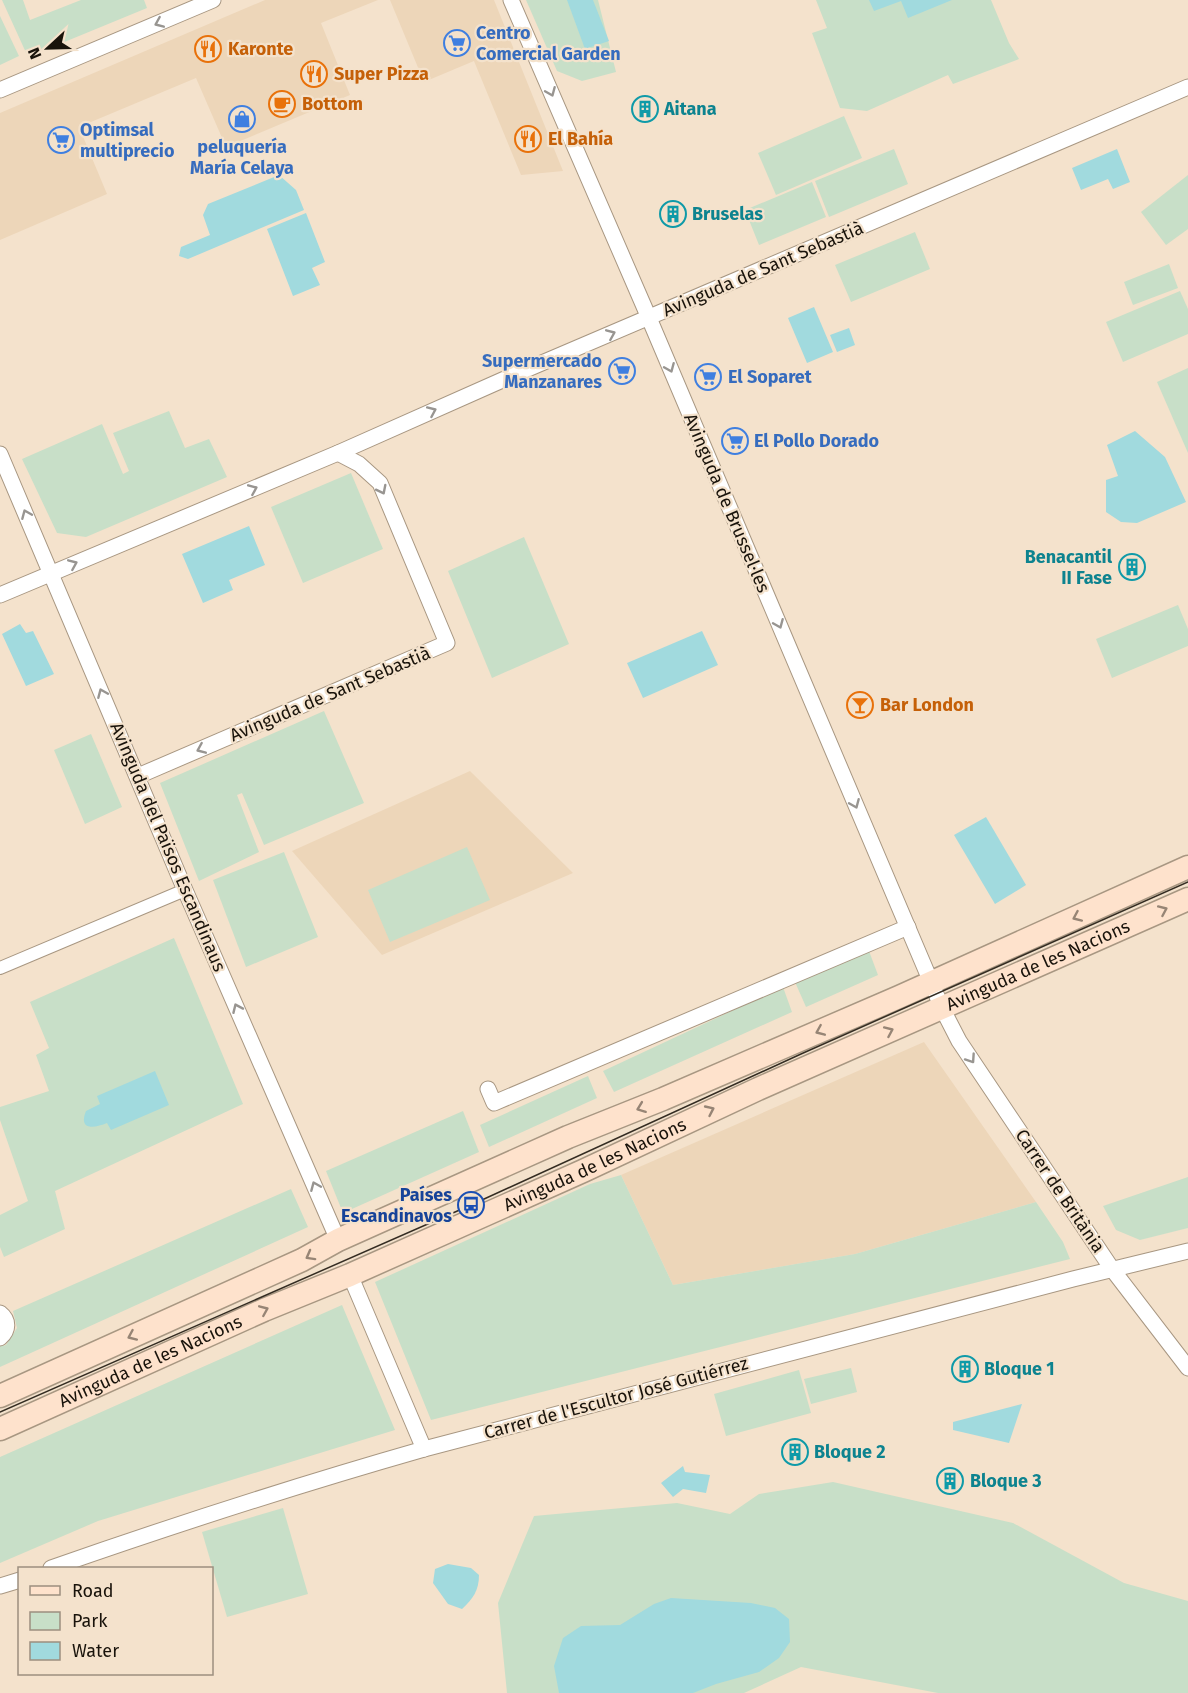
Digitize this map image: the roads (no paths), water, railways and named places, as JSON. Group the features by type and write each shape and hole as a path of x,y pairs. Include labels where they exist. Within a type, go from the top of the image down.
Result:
{"main road":[{"name":"Avinguda de les Nacions","path":"0,1396 568,1137 663,1099 932,983 1188,867"},
{"name":"Avinguda de les Nacions","path":"0,1428 264,1310 350,1275 583,1171 758,1089 1188,899"}],"street":[{"path":"0,90 213,0"},
{"name":"Avinguda de Brussel·les","path":"511,0 649,318 942,1008"},
{"name":"Avinguda de Sant Sebastià","path":"0,595 338,453 516,374 1188,87"},
{"name":"Avinguda de Sant Sebastià","path":"138,776 447,643 380,483 359,464 338,453"},
{"name":"Avinguda del Països Escandinaus","path":"0,454 185,890 338,1240"},
{"path":"0,968 185,890"},
{"path":"488,1089 494,1104 908,927"},
{"name":"Carrer de Britània","path":"942,1008 959,1041 1112,1269 1188,1368"},
{"name":"Carrer de l'Escultor José Gutiérrez","path":"57,1567 183,1522 424,1449 1188,1251"},
{"path":"350,1275 424,1449"},
{"path":"0,1314 5,1318 7,1326 0,1338"},
{"path":"0,1586 18,1581"}],"water":[{"path":"567,0 593,0 609,41 585,49"},
{"path":"869,0 952,0 908,18 901,1 874,11"},
{"path":"1117,149 1130,182 1113,189 1108,179 1081,190 1072,168"},
{"path":"279,175 296,190 304,210 188,259 179,256 181,247 210,235 203,215 208,204"},
{"path":"306,213 325,262 312,268 320,285 293,296 267,229"},
{"path":"814,307 833,352 807,363 788,318"},
{"path":"849,328 855,345 837,352 830,335"},
{"path":"1135,431 1165,457 1186,502 1137,523 1121,522 1106,512 1106,480 1118,476 1107,445"},
{"path":"249,526 265,565 229,580 233,590 203,603 182,554"},
{"path":"20,624 26,633 33,631 54,674 26,686 2,634"},
{"path":"702,631 718,665 643,698 627,663"},
{"path":"986,817 1026,885 995,904 954,835"},
{"path":"155,1071 169,1105 111,1130 107,1123 93,1127 86,1125 84,1117 86,1111 100,1104 97,1096"},
{"path":"1022,1404 1009,1443 953,1430 953,1422"},
{"path":"683,1466 685,1472 710,1475 706,1493 683,1489 673,1497 661,1483"},
{"path":"448,1564 471,1568 479,1575 475,1594 462,1609 448,1604 433,1583 435,1569"},
{"path":"671,1598 751,1603 775,1608 789,1619 790,1642 779,1658 759,1672 693,1693 559,1693 554,1666 563,1638 581,1626 620,1625 654,1604"}],"tram line":[{"path":"0,1412 471,1205 801,1054 1188,882"}],"place":[{"name":"Centro Comercial Garden","path":"457,43"},
{"name":"Karonte","path":"208,49"},
{"name":"Super Pizza","path":"314,74"},
{"name":"Bottom","path":"282,104"},
{"name":"Aitana","path":"645,109"},
{"name":"peluquería María Celaya","path":"242,119"},
{"name":"El Bahía","path":"528,139"},
{"name":"Optimsal multiprecio","path":"61,140"},
{"name":"Bruselas","path":"673,214"},
{"name":"Supermercado Manzanares","path":"622,371"},
{"name":"El Soparet","path":"708,377"},
{"name":"El Pollo Dorado","path":"735,441"},
{"name":"Benacantil II Fase","path":"1132,567"},
{"name":"Bar London","path":"860,705"},
{"name":"Países Escandinavos","path":"471,1205"},
{"name":"Bloque 1","path":"965,1369"},
{"name":"Bloque 2","path":"795,1452"},
{"name":"Bloque 3","path":"950,1481"}]}
